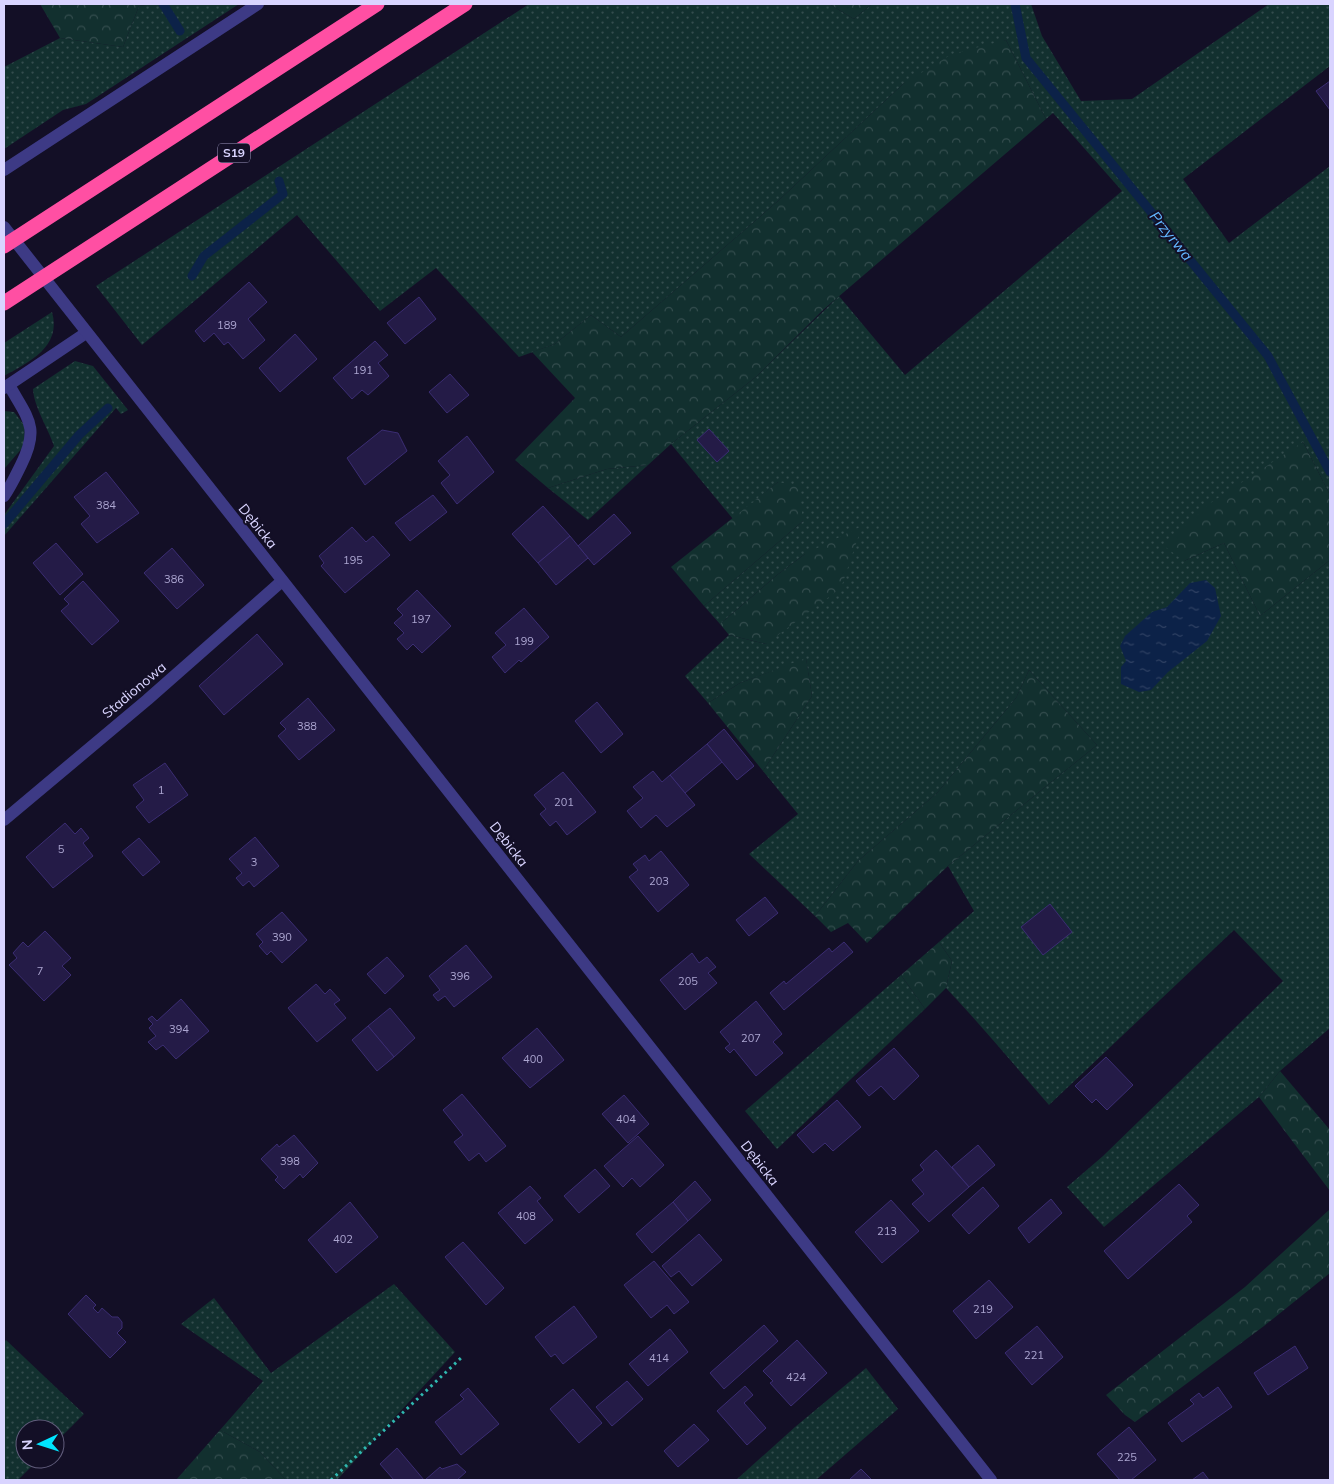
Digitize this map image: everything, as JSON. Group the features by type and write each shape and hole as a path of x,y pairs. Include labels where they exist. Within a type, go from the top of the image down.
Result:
{"highway":[{"path":"4,246 377,4"},
{"name":"S19","path":"4,302 465,4"}],"street":[{"path":"4,170 258,4"},
{"name":"Dębicka","path":"4,227 991,1480"},
{"path":"4,496 31,446 32,433 26,416 6,387 86,333"},
{"name":"Stadionowa","path":"4,820 147,700 282,581"}],"path":[{"path":"331,1480 461,1358"}],"green space":[{"path":"40,4 152,4 139,6 123,47 60,38"},
{"path":"152,4 239,4 86,104 63,110 4,149 4,67 60,38 123,47 139,6"},
{"path":"529,4 829,4 854,19 872,4 1031,4 1042,36 1081,101 1132,99 1269,4 1330,4 1330,66 1183,179 1229,243 1330,166 1330,495 1303,442 1184,561 1224,543 1260,616 1330,560 1330,1028 1280,1071 1259,1097 1104,1227 1067,1187 1103,1156 1283,981 1234,930 1049,1105 946,988 952,961 939,942 974,911 948,866 1097,745 1029,670 1016,698 937,793 858,861 815,916 749,854 798,814 763,771 812,696 806,659 740,683 708,703 685,676 729,635 766,644 805,554 777,575 720,624 704,606 803,521 778,482 733,519 671,444 757,376 839,296 905,375 1122,191 1053,113 1046,119 1006,40 903,84 778,201 621,337 591,315 555,344 519,357 436,268 380,311 297,215 142,345 96,286"},
{"path":"829,4 872,4 854,19"},
{"path":"1006,40 1046,119 823,310 757,376 671,444 648,465 607,469 548,488 515,460 575,398 532,352 555,344 591,315 621,337 778,201 903,84 952,54"},
{"path":"52,312 54,324 48,344 33,359 4,376 4,343"},
{"path":"75,361 93,366 128,410 121,414 116,408 4,536 4,515 54,446 39,410 33,389"},
{"path":"4,411 14,412 25,426 24,446 4,469"},
{"path":"1303,442 1330,495 1330,560 1260,616 1224,543 1184,561 1164,546 1209,504"},
{"path":"648,465 588,520 548,488 607,469"},
{"path":"778,482 799,486 803,521 704,606 671,567"},
{"path":"862,526 841,588 766,644 729,635 720,624 777,575 805,554"},
{"path":"806,658 812,696 763,771 708,703 740,683"},
{"path":"1029,670 1097,745 948,866 867,943 848,923 831,932 815,916 858,861 937,793 1016,698"},
{"path":"939,942 952,961 946,988 925,1009 901,975"},
{"path":"901,975 925,1009 777,1149 745,1111"},
{"path":"1280,1071 1330,1130 1330,1191 1259,1097"},
{"path":"1330,1209 1330,1273 1264,1326 1135,1422 1125,1415 1106,1395 1245,1287"},
{"path":"394,1284 455,1352 337,1480 286,1480 260,1452 220,1430 263,1381 181,1324 214,1298 271,1373"},
{"path":"6,1340 84,1414 65,1433 65,1419 15,1419 15,1469 29,1469 18,1480 4,1480 4,1342"},
{"path":"866,1368 898,1409 816,1480 736,1480 795,1427"},
{"path":"220,1430 260,1452 286,1480 176,1480"}],"water":[{"path":"1206,580 1215,588 1221,616 1207,641 1168,672 1151,690 1139,692 1121,684 1121,667 1126,661 1120,646 1125,636 1152,612 1167,607 1190,583"}],"building":[{"path":"1330,81 1330,110 1316,91"},
{"path":"249,282 267,302 248,319 265,340 243,359 228,342 224,345 214,333 204,342 195,331"},
{"path":"419,297 436,319 405,344 387,323"},
{"path":"295,334 317,359 280,392 259,368"},
{"path":"375,341 388,355 378,363 389,376 368,395 362,390 352,399 333,378"},
{"path":"450,374 469,395 447,413 429,392"},
{"path":"709,429 729,451 717,462 697,440"},
{"path":"382,430 398,433 407,451 365,485 347,458"},
{"path":"467,436 494,472 457,504 441,483 450,475 438,461"},
{"path":"106,472 139,513 97,543 81,524 90,516 74,497"},
{"path":"433,495 447,512 410,541 395,523"},
{"path":"543,506 570,536 538,563 512,534"},
{"path":"614,514 631,533 594,565 578,546"},
{"path":"352,527 366,542 373,536 390,555 345,593 321,566 324,563 319,556"},
{"path":"570,536 588,558 556,585 538,563"},
{"path":"56,543 83,574 60,595 33,563"},
{"path":"172,548 204,585 177,609 144,573"},
{"path":"83,581 119,621 92,645 61,611 69,604 64,599"},
{"path":"417,590 451,626 422,653 413,644 407,650 397,639 404,633 394,623 403,615 397,609"},
{"path":"524,608 549,637 521,662 519,660 505,673 492,657 506,645 495,633"},
{"path":"257,634 283,664 224,715 199,686"},
{"path":"308,698 335,730 299,760 278,736 286,729 280,723"},
{"path":"597,702 623,734 601,753 575,721"},
{"path":"724,729 754,766 737,780 707,744"},
{"path":"707,744 722,762 685,793 670,775"},
{"path":"165,763 188,795 149,823 136,807 144,800 133,785"},
{"path":"653,771 662,782 670,775 695,805 667,827 656,815 641,828 627,811 643,798 633,787"},
{"path":"563,772 596,812 567,835 556,821 550,826 540,814 546,809 534,795"},
{"path":"65,823 75,834 81,828 89,838 83,843 93,856 53,888 26,857"},
{"path":"255,837 279,866 254,887 249,881 243,886 236,878 242,873 229,859"},
{"path":"139,838 160,862 143,876 122,852"},
{"path":"661,851 689,885 658,912 629,877 638,870 633,864 645,855 649,861"},
{"path":"765,897 778,913 749,936 736,920"},
{"path":"1050,904 1072,932 1043,955 1021,927"},
{"path":"282,912 307,940 282,963 271,951 267,955 259,946 263,942 256,934"},
{"path":"45,931 71,958 62,966 71,975 44,1001 9,965 17,958 13,953 23,942 28,947"},
{"path":"844,942 853,952 784,1010 770,993 784,981 786,984 829,948 832,952"},
{"path":"466,945 492,977 454,1007 445,996 438,1001 433,995 440,990 429,976"},
{"path":"692,953 699,963 707,957 716,967 708,973 717,983 685,1010 660,980"},
{"path":"387,957 404,976 385,994 367,974"},
{"path":"316,984 325,994 330,989 340,1000 334,1004 346,1018 317,1042 288,1008"},
{"path":"181,999 209,1031 176,1059 163,1045 156,1050 148,1042 156,1036 149,1028 153,1024 148,1019 152,1016 157,1021"},
{"path":"756,1001 782,1034 773,1042 783,1053 756,1076 734,1049 730,1053 725,1048 730,1044 720,1032"},
{"path":"390,1008 415,1038 394,1057 368,1026"},
{"path":"368,1026 394,1057 377,1071 352,1040"},
{"path":"537,1028 564,1060 530,1088 502,1058"},
{"path":"894,1048 919,1076 894,1100 881,1086 869,1096 856,1081"},
{"path":"1106,1057 1133,1085 1107,1110 1096,1099 1092,1103 1075,1086"},
{"path":"462,1094 506,1146 486,1162 479,1153 469,1161 454,1142 463,1135 443,1110"},
{"path":"624,1095 649,1124 628,1143 602,1114"},
{"path":"837,1100 861,1127 833,1151 825,1143 813,1153 797,1135"},
{"path":"294,1135 318,1163 303,1178 300,1174 284,1189 275,1180 278,1177 261,1159 277,1144 279,1147"},
{"path":"638,1136 664,1165 640,1187 632,1178 623,1187 604,1166"},
{"path":"978,1145 995,1165 969,1187 952,1167"},
{"path":"936,1150 969,1187 929,1222 912,1204 924,1194 912,1180 924,1170 920,1165"},
{"path":"595,1169 610,1186 579,1213 564,1196"},
{"path":"695,1181 711,1200 688,1221 673,1202"},
{"path":"1179,1184 1199,1205 1187,1216 1192,1222 1128,1279 1104,1251"},
{"path":"530,1186 541,1198 537,1201 553,1220 525,1244 498,1213"},
{"path":"983,1187 999,1206 969,1234 952,1215"},
{"path":"1051,1199 1062,1213 1029,1243 1018,1228"},
{"path":"891,1200 919,1231 882,1263 855,1232"},
{"path":"350,1202 378,1237 336,1273 308,1240"},
{"path":"673,1202 688,1221 652,1253 636,1234"},
{"path":"699,1234 722,1260 692,1286 679,1271 671,1277 662,1266"},
{"path":"463,1242 504,1288 486,1305 445,1257"},
{"path":"654,1261 689,1302 674,1314 667,1305 651,1318 624,1285"},
{"path":"989,1280 1013,1307 976,1339 953,1311"},
{"path":"86,1295 96,1305 93,1308 98,1313 102,1308 112,1317 118,1317 122,1322 122,1328 117,1333 126,1342 110,1358 68,1314"},
{"path":"574,1306 597,1337 563,1364 555,1354 551,1357 535,1337"},
{"path":"764,1325 778,1341 724,1389 710,1373"},
{"path":"1037,1326 1063,1357 1032,1385 1005,1353"},
{"path":"670,1329 688,1352 648,1386 629,1364"},
{"path":"797,1340 827,1373 791,1406 770,1383 773,1381 763,1371"},
{"path":"1295,1346 1308,1368 1268,1395 1254,1373"},
{"path":"627,1381 643,1399 612,1426 596,1407"},
{"path":"745,1386 753,1395 744,1403 766,1428 747,1445 717,1411"},
{"path":"1218,1387 1232,1407 1182,1442 1168,1423 1194,1404 1190,1400 1199,1393 1203,1398"},
{"path":"468,1388 499,1424 461,1455 435,1422 464,1399 460,1395"},
{"path":"573,1389 602,1423 579,1443 550,1409"},
{"path":"694,1424 709,1440 678,1467 664,1451"},
{"path":"1129,1427 1156,1460 1131,1480 1120,1480 1097,1454"},
{"path":"397,1448 424,1480 394,1480 380,1464"},
{"path":"457,1464 466,1472 457,1480 425,1480 440,1467 442,1469"},
{"path":"861,1469 872,1480 849,1480"},
{"path":"1203,1472 1209,1480 1192,1480"}],"waterway":[{"path":"163,4 180,31"},
{"name":"Przyrwa","path":"1015,4 1026,58 1268,356 1330,472"},
{"path":"192,276 204,256 283,194 279,181"},
{"path":"4,524 79,435 108,408"}]}
